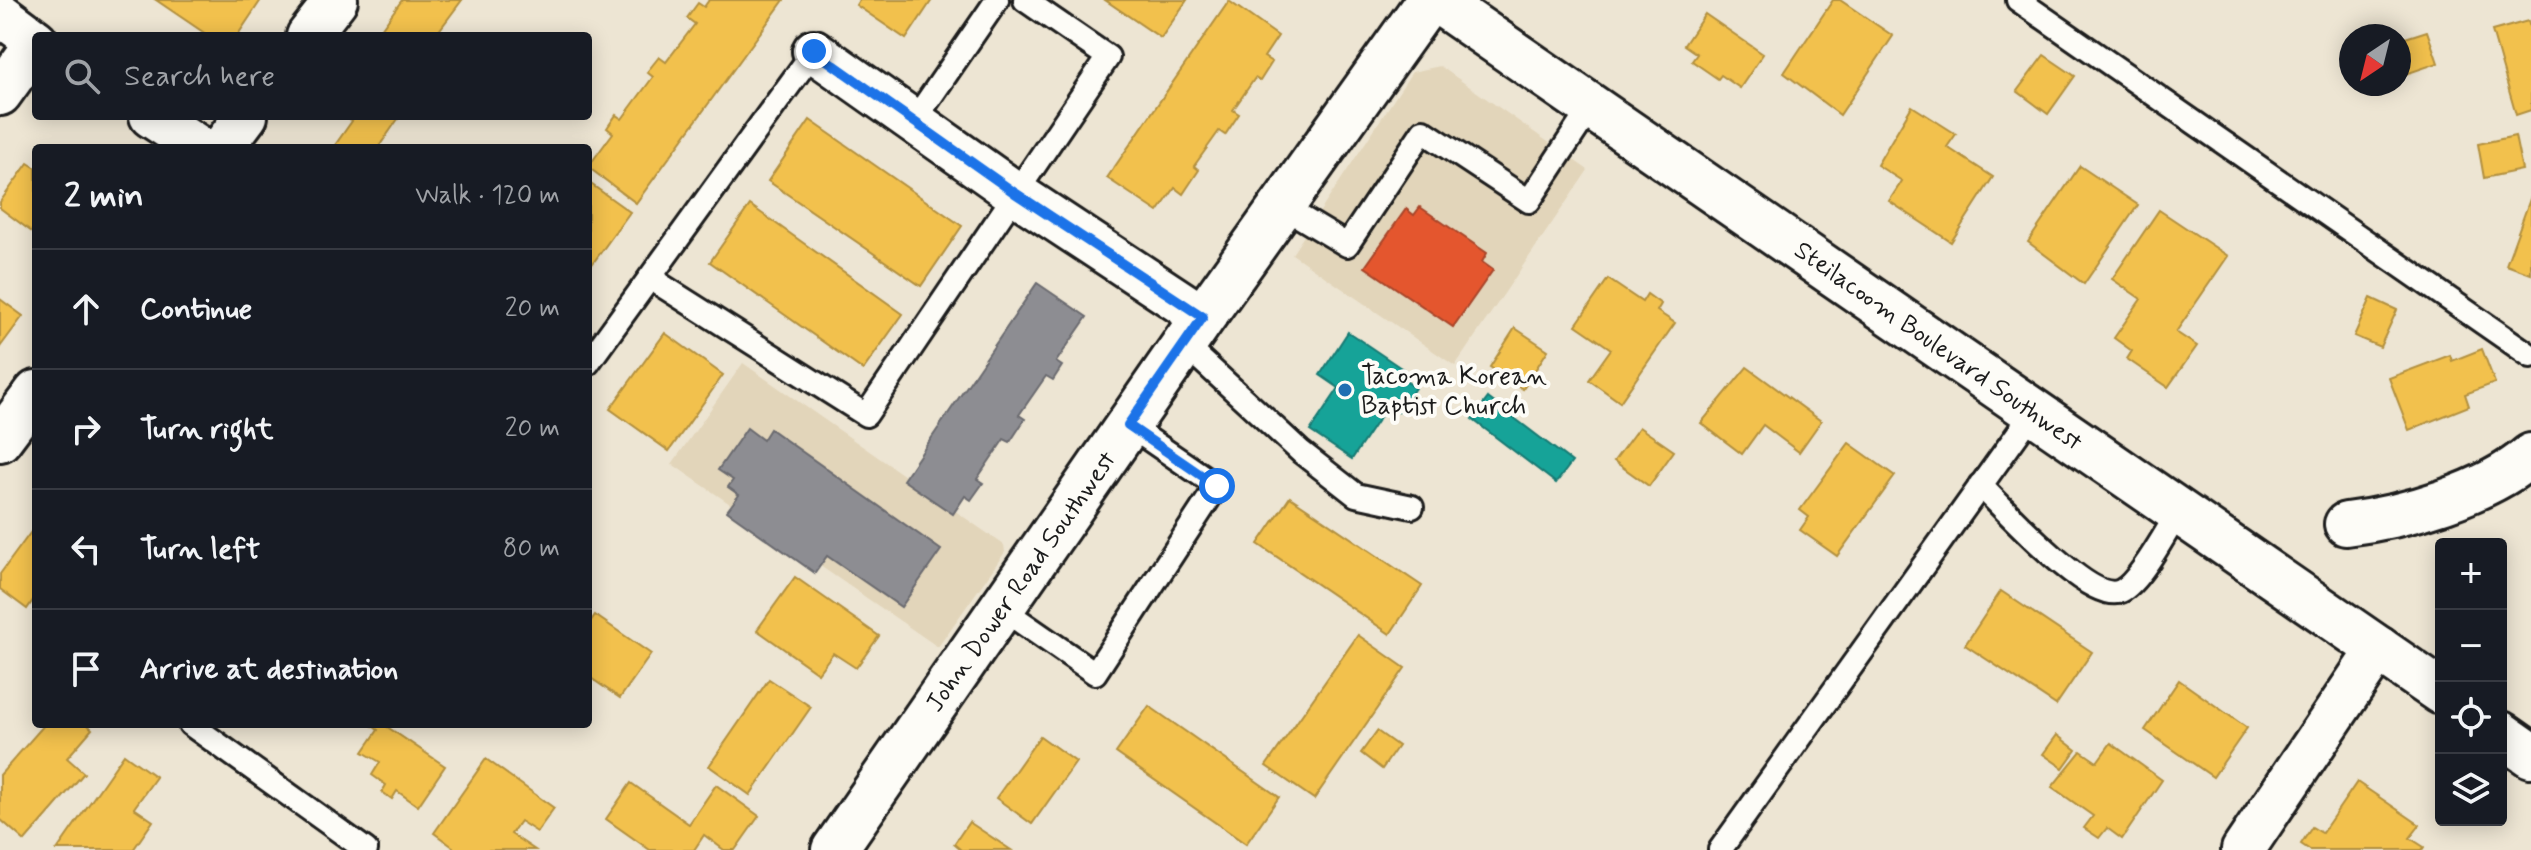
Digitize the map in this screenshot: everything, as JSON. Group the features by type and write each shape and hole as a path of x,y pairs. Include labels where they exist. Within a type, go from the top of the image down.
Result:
{"main road":[{"name":"John Dower Road Southwest","path":"834,850 1193,330 1429,0"},
{"name":"Steilacoom Boulevard Southwest","path":"1436,0 2435,688"},
{"path":"2507,738 2531,755"}],"street":[{"path":"311,32 336,0"},
{"path":"0,14 32,39"},
{"path":"0,94 32,48"},
{"path":"814,51 1015,193 1193,330"},
{"path":"157,120 194,144"},
{"path":"225,144 243,120"},
{"path":"0,440 32,397"},
{"path":"2346,524 2410,512 2448,499 2494,478 2531,455"},
{"path":"2243,850 2379,648"}],"lane":[{"path":"914,121 997,0"},
{"path":"650,278 866,415 1108,57 1025,0"},
{"path":"2018,0 2531,356"},
{"path":"592,358 814,51"},
{"path":"1282,206 1347,245 1423,131 1529,201 1591,107"},
{"path":"1193,330 1301,452 1356,495 1412,507"},
{"path":"1720,850 2034,411"},
{"path":"1001,608 1095,673 1217,486 1128,425"},
{"path":"1980,485 2079,578 2110,593 2122,590 2134,579 2179,511"},
{"path":"196,728 366,850"}],"shaded area":[{"path":"1440,66 1588,170 1455,366 1292,254 1412,72"},
{"path":"743,363 1004,545 1005,552 938,647 672,464"}],"building: Homes":[{"path":"156,0 261,0 240,32 203,32"},
{"path":"402,0 462,0 438,32 379,32"},
{"path":"709,0 784,0 636,203 592,170 592,162 613,133 607,128 616,115 622,119 653,77 647,72 659,57 666,62 695,24 687,18 698,3 704,7"},
{"path":"859,0 932,0 906,39 856,5"},
{"path":"1105,0 1187,0 1161,38"},
{"path":"1833,0 1840,0 1893,36 1840,115 1784,73"},
{"path":"1229,1 1278,36 1264,57 1272,62 1260,81 1255,78 1233,110 1239,114 1225,135 1219,131 1194,166 1199,170 1183,194 1175,188 1158,212 1107,178"},
{"path":"1705,14 1763,54 1740,88 1721,75 1718,79 1692,61 1697,54 1684,45"},
{"path":"2528,21 2531,31 2531,110 2516,115 2492,31"},
{"path":"2427,31 2438,63 2411,72 2411,36"},
{"path":"2044,55 2075,76 2048,114 2017,91"},
{"path":"1912,106 1956,134 1947,147 1993,177 1951,242 1889,201 1902,181 1877,165"},
{"path":"397,120 381,144 336,144 352,121"},
{"path":"810,120 962,226 921,286 768,181"},
{"path":"2515,136 2522,170 2484,178 2478,144"},
{"path":"28,163 32,166 32,232 0,208 0,202"},
{"path":"2080,166 2138,205 2084,284 2028,242"},
{"path":"592,185 630,212 592,264"},
{"path":"2531,200 2531,274 2506,265"},
{"path":"750,205 903,314 863,370 710,262"},
{"path":"2159,210 2228,256 2176,332 2197,346 2168,387 2127,359 2132,351 2114,338 2141,299 2112,279"},
{"path":"1608,279 1642,302 1647,294 1661,304 1657,311 1675,323 1620,402 1589,380 1611,349 1576,325"},
{"path":"2371,298 2397,310 2380,347 2354,336"},
{"path":"0,299 23,316 0,347"},
{"path":"1515,328 1548,350 1523,389 1490,367"},
{"path":"665,333 723,375 669,451 610,409"},
{"path":"2482,349 2495,383 2465,394 2469,406 2409,430 2389,378 2450,355 2452,361"},
{"path":"1747,367 1821,421 1799,452 1763,425 1742,454 1701,423"},
{"path":"1639,427 1674,451 1649,486 1614,461"},
{"path":"1849,443 1895,476 1837,556 1800,530 1809,517 1800,510"},
{"path":"1290,497 1422,586 1390,634 1258,544"},
{"path":"32,530 32,602 27,609 0,589 0,574"},
{"path":"795,577 879,636 856,668 833,653 818,673 757,630"},
{"path":"2001,591 2092,652 2056,705 1965,645"},
{"path":"595,615 651,654 620,698 592,679 592,619"},
{"path":"1358,635 1405,668 1314,799 1266,766"},
{"path":"769,679 811,707 750,795 709,766"},
{"path":"2179,680 2247,728 2213,777 2145,730"},
{"path":"1149,706 1279,797 1246,844 1116,753"},
{"path":"41,728 92,729 67,758 84,773 25,841 0,819 0,775"},
{"path":"375,728 389,728 445,766 418,806 397,791 392,799 382,792 386,785 372,775 380,762 363,752 378,730"},
{"path":"1377,731 1398,746 1382,769 1361,753"},
{"path":"2057,735 2076,750 2063,768 2043,754"},
{"path":"1040,736 1076,762 1032,824 996,798"},
{"path":"2111,743 2162,780 2122,839 2107,828 2099,838 2084,828 2093,816 2052,787 2081,751 2097,762"},
{"path":"124,754 156,777 134,808 153,821 133,850 57,850"},
{"path":"486,759 554,808 537,832 520,821 511,834 535,850 452,850 453,847 434,833"},
{"path":"2357,782 2420,825 2410,838 2424,847 2422,850 2310,850 2301,844 2312,827 2322,833"},
{"path":"631,783 689,824 716,785 759,816 735,850 724,850 704,835 694,850 650,850 606,819"},
{"path":"969,822 1011,850 961,850 954,844"}],"building: Shops":[{"path":"1420,207 1487,253 1482,262 1493,270 1453,327 1365,267 1406,209 1414,215"}],"building: Public":[{"path":"1348,332 1410,374 1406,381 1415,388 1398,412 1388,405 1352,459 1310,431 1339,388 1320,375"},
{"path":"1488,398 1572,462 1556,483 1472,419"}],"building: Industry":[{"path":"1037,283 1087,317 1056,362 1062,366 1053,380 1046,376 1019,415 1025,419 1010,442 1004,439 977,479 983,483 971,500 965,496 953,514 903,480"},
{"path":"747,428 763,440 770,429 941,550 901,607 827,556 815,573 727,511 739,495 728,487 733,480 718,470"}],"place":[{"name":"Tacoma Korean Baptist Church","path":"1345,390"}],"route":[{"path":"814,51 1015,193 1203,317 1128,425 1217,486"}]}
